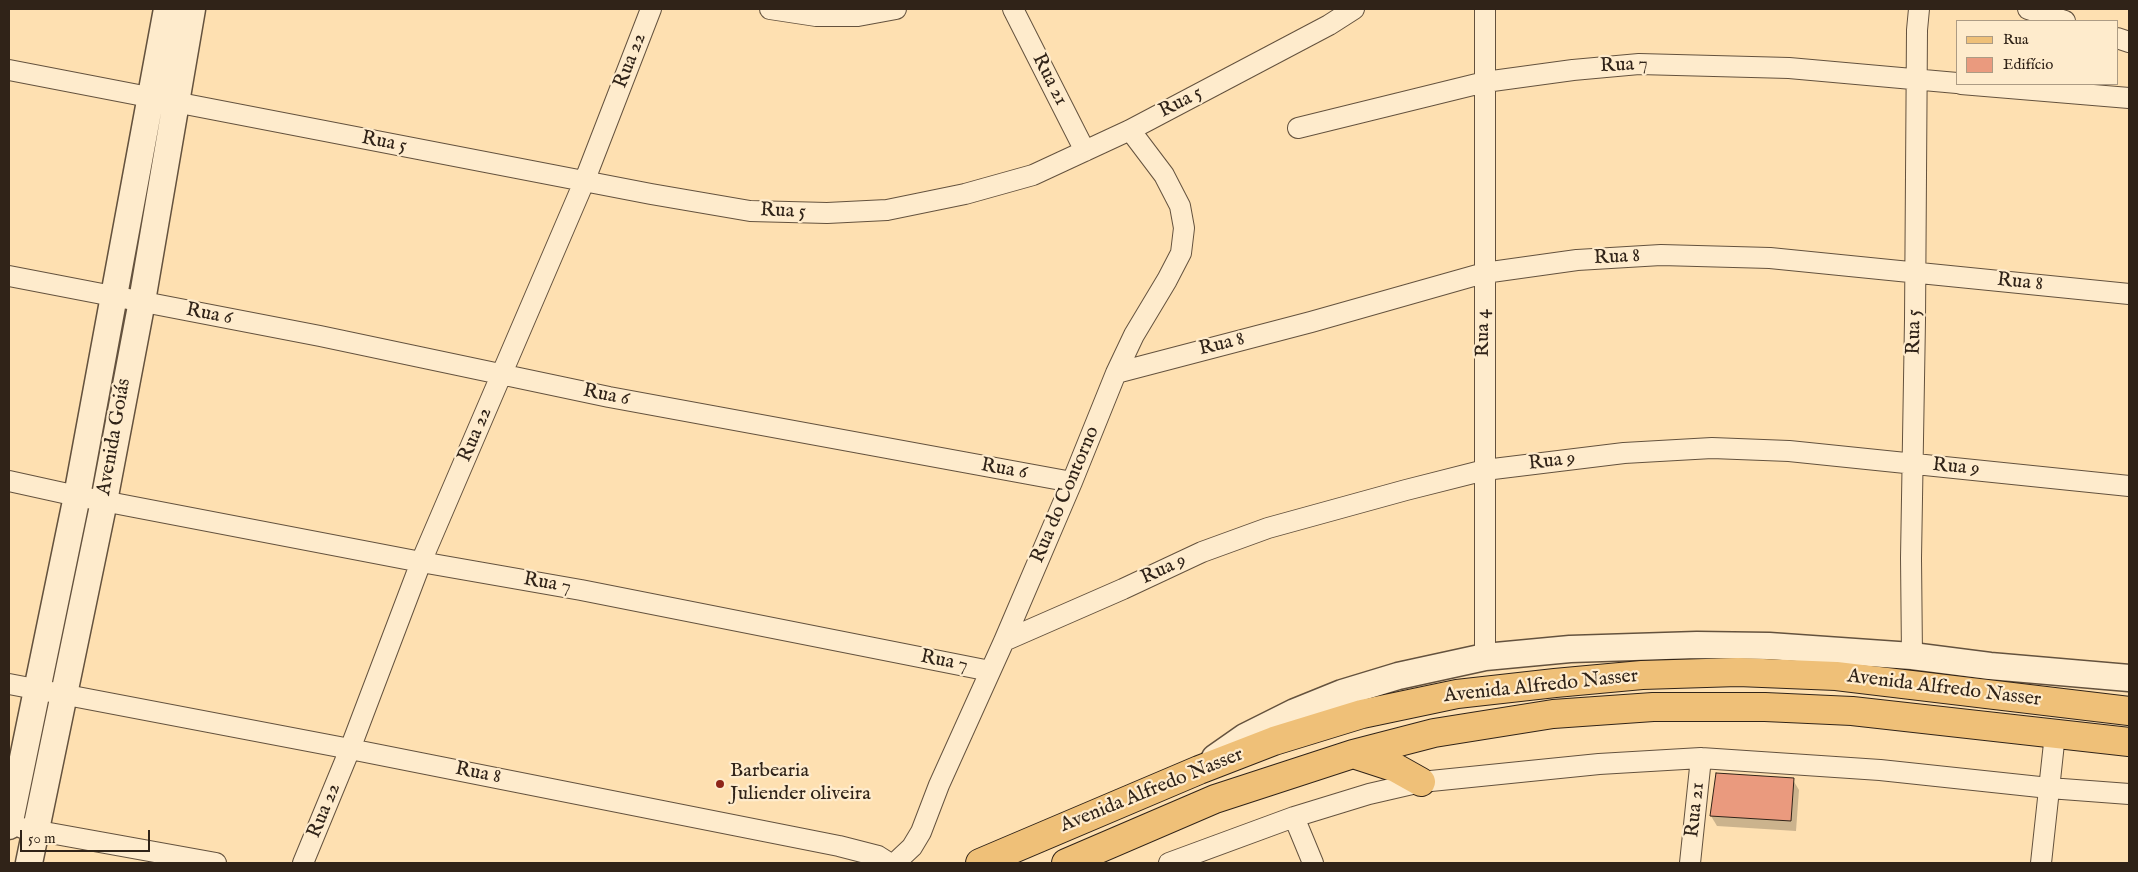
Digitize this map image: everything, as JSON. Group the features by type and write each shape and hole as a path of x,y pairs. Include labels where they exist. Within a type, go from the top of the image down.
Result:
{"main road":[{"name":"Avenida Alfredo Nasser","path":"980,863 1199,770 1274,741 1362,714 1457,694 1555,682 1642,675 1738,672 1836,676 2129,711"},
{"name":"Avenida Alfredo Nasser","path":"1066,863 1215,799 1353,754 1434,732 1553,714 1653,707 1765,707 1852,711 2129,742"},
{"path":"1353,754 1396,768 1422,782"}],"street":[{"name":"Avenida Goiás","path":"9,825 77,496 167,9"},
{"name":"Avenida Goiás","path":"30,863 104,501 142,302 192,9"},
{"name":"Rua 22","path":"303,863 350,749 422,562 584,182 652,9"},
{"path":"770,9 816,16 858,16 896,9"},
{"name":"Rua 21","path":"1013,9 1085,150"},
{"name":"Rua 5","path":"150,98 584,182 750,211 827,213 887,210 965,194 1034,175 1130,130 1354,9"},
{"name":"Rua 4","path":"1485,9 1485,657"},
{"name":"Rua 5","path":"1912,656 1912,464 1916,273 1917,30 1920,9"},
{"path":"2028,9 2062,20"},
{"name":"Rua 7","path":"1298,128 1485,82 1574,70 1639,64 1789,68 1956,83"},
{"path":"9,70 150,98"},
{"path":"1973,85 2129,98"},
{"name":"Rua do Contorno","path":"895,863 912,847 921,832 1072,482 1116,373 1134,335 1167,280 1180,253 1184,228 1180,206 1164,176 1130,130"},
{"name":"Rua 8","path":"1116,373 1310,322 1484,273 1577,260 1661,255 1770,258 2129,294"},
{"path":"9,276 115,296"},
{"name":"Rua 6","path":"115,296 320,336 502,375 856,444 1072,482"},
{"name":"Rua 9","path":"1004,641 1202,552 1268,528 1485,470 1624,454 1712,448 1789,450 2129,486"},
{"path":"9,481 77,496"},
{"name":"Rua 7","path":"77,496 422,562 581,590 990,671"},
{"path":"1199,770 1245,737 1295,712 1342,693 1398,676 1485,657 1570,649 1697,645 1769,646 1912,656 1990,666 2129,678"},
{"path":"1986,694 1990,666"},
{"path":"9,684 38,690"},
{"name":"Rua 8","path":"38,690 350,749 839,846 878,856 889,863"},
{"path":"2041,863 2055,734"},
{"path":"1169,863 1294,817 1369,794 1422,782 1599,764 1701,758 1880,770 2049,788 2129,794"},
{"name":"Rua 21","path":"1690,863 1701,758"},
{"path":"1294,817 1313,863"},
{"path":"9,825 144,848 216,863"}],"building":[{"path":"1716,773 1794,778 1791,821 1710,816"}],"place":[{"name":"Barbearia Juliender oliveira","path":"720,784"}]}
